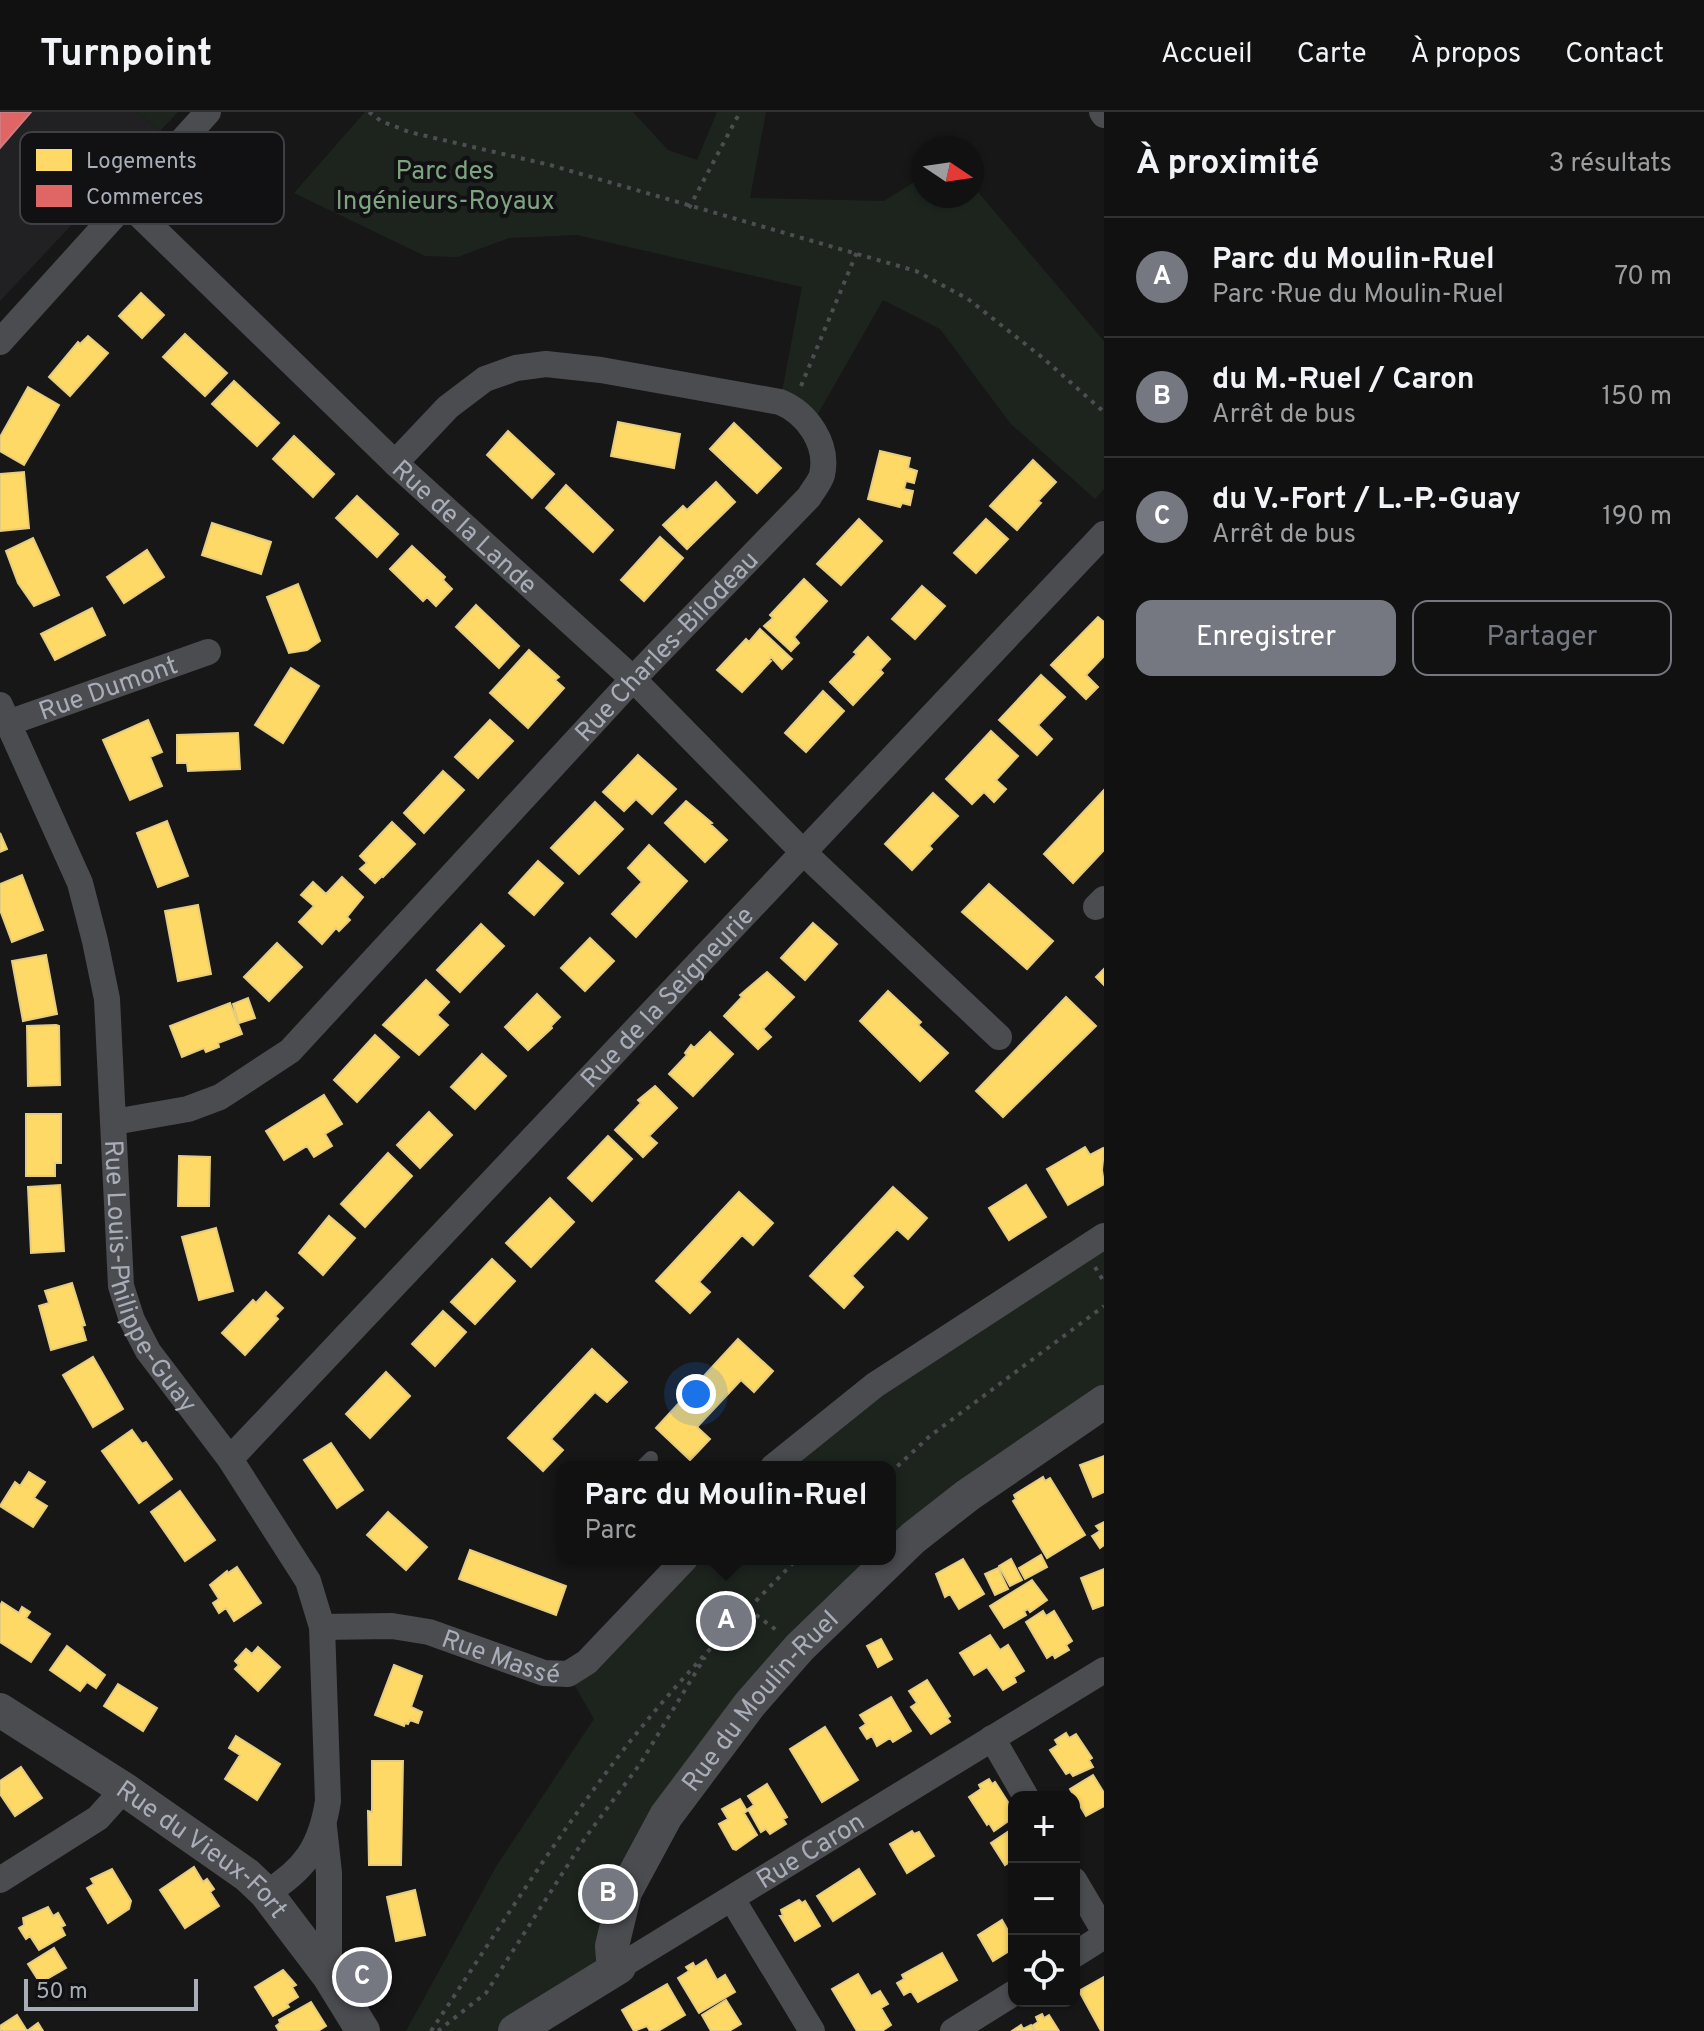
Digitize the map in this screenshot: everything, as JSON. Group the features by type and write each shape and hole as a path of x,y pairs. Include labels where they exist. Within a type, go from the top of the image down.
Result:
{"street":[{"path":"190,132 208,112"},
{"path":"0,342 108,224"},
{"name":"Rue de la Lande","path":"149,224 395,463 633,679 803,852 999,1037"},
{"path":"395,463 448,407 485,379 516,368 546,364 601,370 764,398 792,407"},
{"name":"Rue Charles-Bilodeau","path":"114,1122 188,1109 220,1097 290,1051 633,679 809,497 822,477 823,456 811,426 792,407"},
{"name":"Rue de la Seigneurie","path":"230,1459 1104,534"},
{"name":"Rue Dumont","path":"4,714 208,652"},
{"name":"Rue Louis-Philippe-Guay","path":"4,714 80,883 92,927 107,999 121,1286 132,1320 148,1351 230,1459 308,1581 322,1627 328,1801 324,1827 316,1847 305,1862 289,1880 266,1893"},
{"path":"780,1461 875,1385 1104,1236"},
{"name":"Rue du Moulin-Ruel","path":"896,1554 968,1495 1104,1402"},
{"name":"Rue Massé","path":"322,1627 392,1626 429,1632 544,1673 568,1674 587,1662 679,1565"},
{"name":"Rue du Moulin-Ruel","path":"619,1967 613,1959 612,1946 625,1892 666,1816 750,1704 800,1647 885,1565"},
{"name":"Rue Caron","path":"515,2031 1104,1670"},
{"name":"Rue du Vieux-Fort","path":"0,1710 124,1789 247,1875 266,1893 329,1976 363,2031"},
{"path":"992,1738 1023,1791"},
{"path":"0,1880 98,1818 124,1789"},
{"name":"Rue Louis-Philippe-Guay","path":"324,1827 329,1873 329,1976"},
{"path":"1080,1891 1104,1934 1080,1951"},
{"path":"732,1899 812,2031"},
{"path":"953,2031 1008,1997"}],"path":[{"path":"369,112 381,121 409,132 550,165 689,208 857,252 916,271 968,299 1043,358 1104,412"},
{"path":"689,208 740,112"},
{"path":"792,407 857,252"},
{"path":"896,1467 930,1436 1104,1306"},
{"path":"431,2031 628,1744 712,1645 791,1565"},
{"path":"748,1609 800,1647"},
{"path":"438,2031 486,1993 585,1838 640,1764 712,1645"}],"shaded area":[{"path":"0,112 137,112 160,131 20,132 20,224 72,224 0,301"}],"green space":[{"path":"137,112 178,112 160,131"},
{"name":"Parc des Ingénieurs-Royaux","path":"365,112 633,112 668,150 697,160 717,112 766,112 750,198 884,201 912,184 912,208 984,208 984,199 1104,341 1104,489 1095,499 1010,423 940,329 883,300 811,426 780,402 802,287 577,235 509,238 458,257 425,256 294,193"},
{"path":"1104,1236 1104,1402 913,1538 896,1557 896,1461 782,1461"},
{"path":"679,1565 889,1565 666,1816 613,1959 512,2031 406,2031 497,1865 594,1719 568,1674"}],"building: Logements":[{"path":"141,293 164,315 142,338 119,316"},
{"path":"185,334 227,373 205,396 163,357"},
{"path":"88,336 108,353 70,396 49,377 78,342 80,344"},
{"path":"234,381 279,423 257,446 212,404"},
{"path":"28,387 59,405 24,465 0,451 0,437"},
{"path":"618,422 680,434 674,468 611,456"},
{"path":"734,423 781,468 757,493 710,449"},
{"path":"508,431 554,474 532,498 487,455"},
{"path":"294,436 334,474 313,497 273,459"},
{"path":"880,451 910,458 908,468 917,471 914,483 906,481 904,489 913,491 910,505 902,503 900,507 868,499"},
{"path":"1033,460 1056,482 1017,530 990,506"},
{"path":"24,472 29,528 0,531 0,474"},
{"path":"716,482 735,502 687,549 663,525 683,506 687,510"},
{"path":"566,485 613,530 593,552 546,508"},
{"path":"357,496 398,534 377,557 336,518"},
{"path":"859,519 882,541 841,585 817,564"},
{"path":"986,519 1008,539 976,573 954,553"},
{"path":"212,523 271,542 261,574 202,555"},
{"path":"660,537 683,558 644,601 621,580"},
{"path":"33,538 59,595 34,606 18,583 6,551"},
{"path":"412,546 445,577 443,580 452,589 436,606 427,597 423,601 390,569"},
{"path":"147,550 164,577 124,603 107,577"},
{"path":"804,579 827,601 794,637 799,643 791,651 764,626 773,618 770,615"},
{"path":"298,584 320,641 307,650 289,653 267,597"},
{"path":"922,586 945,606 915,639 892,619"},
{"path":"476,605 519,646 499,668 456,627"},
{"path":"92,608 105,635 55,660 41,634"},
{"path":"1098,617 1104,622 1104,656 1086,675 1098,687 1086,699 1051,665"},
{"path":"760,629 792,659 782,669 771,657 771,661 742,692 717,670 746,639 749,642"},
{"path":"868,637 890,659 880,670 883,673 853,705 830,682 857,654 854,652"},
{"path":"529,650 559,677 555,680 564,688 528,728 490,693"},
{"path":"291,668 319,686 283,743 255,725"},
{"path":"1041,675 1065,697 1038,725 1052,739 1037,755 999,720"},
{"path":"823,691 844,711 806,752 785,733"},
{"path":"148,720 162,752 150,757 162,786 130,800 103,740"},
{"path":"490,720 513,741 478,778 455,757"},
{"path":"991,731 1018,756 996,780 1006,789 994,802 984,792 972,804 946,779"},
{"path":"238,733 240,769 188,771 187,763 177,763 177,735"},
{"path":"638,755 676,789 652,814 636,799 624,811 603,792"},
{"path":"443,771 464,790 424,833 404,813"},
{"path":"1104,790 1104,850 1073,883 1044,854"},
{"path":"933,793 958,816 929,846 932,849 912,870 885,844"},
{"path":"686,801 727,840 705,862 665,823"},
{"path":"595,802 623,829 579,874 551,848"},
{"path":"167,821 188,876 158,887 137,833"},
{"path":"392,822 415,844 375,883 360,869 367,863 360,856"},
{"path":"0,833 7,849 0,852"},
{"path":"649,845 687,881 636,937 612,914 642,882 628,868"},
{"path":"538,861 563,883 534,915 509,893"},
{"path":"22,875 43,930 12,942 0,910 0,884"},
{"path":"342,877 363,897 347,917 350,920 339,931 336,928 322,944 299,922 314,906 301,895 313,882 326,894"},
{"path":"989,884 1053,941 1027,969 962,912"},
{"path":"198,905 211,974 178,981 165,911"},
{"path":"813,923 837,944 805,980 781,958"},
{"path":"481,924 504,946 460,992 437,970"},
{"path":"590,938 614,961 585,991 561,968"},
{"path":"277,943 302,967 269,1001 244,977"},
{"path":"46,955 57,1014 23,1021 12,961"},
{"path":"1104,969 1104,985 1096,977"},
{"path":"767,972 794,997 763,1029 771,1037 758,1049 724,1016 742,997 740,995"},
{"path":"426,980 449,1002 437,1015 448,1025 419,1055 383,1025"},
{"path":"888,991 948,1053 920,1081 860,1021"},
{"path":"537,994 560,1017 528,1050 505,1027"},
{"path":"1066,997 1096,1026 1003,1117 976,1091"},
{"path":"248,998 255,1018 239,1023 233,1004"},
{"path":"230,1003 242,1034 218,1043 219,1047 206,1052 204,1048 182,1057 170,1026"},
{"path":"27,1026 59,1026 60,1085 28,1086"},
{"path":"710,1032 733,1054 693,1096 669,1074 687,1055 685,1053 691,1045 694,1048"},
{"path":"375,1035 399,1057 357,1102 334,1080"},
{"path":"482,1054 506,1076 475,1109 451,1087"},
{"path":"655,1086 677,1108 649,1136 657,1143 643,1157 615,1130 641,1103 638,1100"},
{"path":"324,1095 342,1124 325,1134 332,1146 314,1157 307,1146 284,1160 266,1131"},
{"path":"429,1112 452,1135 420,1168 397,1145"},
{"path":"26,1114 61,1114 61,1163 55,1163 55,1176 26,1176"},
{"path":"608,1136 632,1159 592,1201 568,1178"},
{"path":"1085,1147 1090,1155 1103,1148 1104,1184 1068,1205 1047,1169"},
{"path":"388,1153 412,1176 365,1227 341,1204"},
{"path":"179,1156 210,1157 209,1206 178,1206"},
{"path":"60,1185 64,1251 31,1253 28,1187"},
{"path":"1026,1185 1046,1217 1009,1240 989,1208"},
{"path":"893,1187 927,1218 908,1239 897,1229 852,1276 863,1287 844,1308 810,1276"},
{"path":"739,1192 773,1223 753,1245 742,1235 699,1282 710,1292 690,1313 656,1281"},
{"path":"550,1198 574,1222 531,1267 506,1243"},
{"path":"329,1216 355,1238 323,1275 299,1253"},
{"path":"216,1228 233,1291 199,1300 182,1237"},
{"path":"492,1259 515,1281 475,1324 451,1302"},
{"path":"72,1283 85,1325 82,1326 86,1340 51,1350 39,1306 49,1303 45,1291"},
{"path":"266,1292 283,1308 275,1316 278,1319 245,1355 222,1333 253,1300 256,1303"},
{"path":"443,1311 466,1332 435,1366 412,1344"},
{"path":"738,1339 773,1371 754,1392 741,1380 697,1427 710,1439 690,1460 656,1428"},
{"path":"592,1349 627,1382 607,1402 595,1392 551,1439 563,1450 543,1471 508,1438"},
{"path":"93,1357 123,1409 93,1427 63,1375"},
{"path":"386,1372 410,1396 370,1438 346,1414"},
{"path":"132,1430 142,1444 146,1442 172,1479 139,1503 102,1451"},
{"path":"331,1443 363,1490 337,1508 304,1460"},
{"path":"1104,1456 1104,1492 1093,1497 1080,1465"},
{"path":"29,1472 45,1482 34,1498 47,1506 33,1527 0,1506 15,1482 20,1486"},
{"path":"1043,1477 1045,1481 1050,1478 1085,1535 1047,1558 1013,1501 1016,1499 1014,1495"},
{"path":"180,1491 215,1540 185,1561 151,1512"},
{"path":"388,1512 427,1547 406,1570 367,1535"},
{"path":"1104,1522 1104,1545 1100,1548 1092,1536 1100,1531 1096,1526"},
{"path":"470,1550 566,1586 556,1615 459,1579"},
{"path":"1041,1555 1047,1567 1025,1579 1019,1568"},
{"path":"963,1559 984,1594 959,1609 950,1594 945,1597 936,1574"},
{"path":"1011,1559 1022,1580 1010,1586 999,1566"},
{"path":"237,1567 261,1603 234,1621 226,1608 219,1613 213,1603 219,1599 210,1585"},
{"path":"998,1568 1008,1589 995,1595 985,1574"},
{"path":"1104,1569 1104,1605 1093,1609 1081,1578"},
{"path":"1032,1580 1047,1600 1030,1612 1028,1609 1024,1611 1026,1615 1004,1628 990,1606"},
{"path":"2,1602 19,1613 22,1607 30,1612 26,1618 50,1634 31,1662 0,1642"},
{"path":"1043,1611 1046,1616 1054,1611 1072,1641 1066,1645 1069,1650 1055,1658 1053,1654 1047,1658 1026,1622"},
{"path":"990,1635 1000,1650 1008,1645 1024,1671 1014,1677 1016,1682 1003,1690 987,1667 974,1675 960,1653"},
{"path":"881,1639 892,1659 878,1667 867,1646"},
{"path":"67,1646 105,1675 96,1688 87,1682 80,1691 50,1670"},
{"path":"258,1647 280,1667 258,1691 235,1669 239,1665 235,1661 246,1649 252,1654"},
{"path":"394,1665 422,1676 411,1707 422,1712 418,1723 410,1720 404,1726 375,1715"},
{"path":"927,1680 950,1716 947,1718 950,1722 931,1734 911,1707 917,1703 909,1691"},
{"path":"118,1684 157,1708 143,1731 104,1706"},
{"path":"891,1697 911,1731 893,1742 890,1738 877,1746 872,1736 867,1739 860,1728 866,1724 860,1715"},
{"path":"825,1727 858,1780 822,1802 790,1749"},
{"path":"1066,1733 1069,1738 1076,1734 1092,1758 1089,1760 1093,1767 1073,1776 1070,1772 1066,1774 1050,1750 1058,1745 1055,1740"},
{"path":"236,1736 280,1764 257,1800 225,1779 240,1755 229,1748"},
{"path":"372,1761 403,1761 401,1865 369,1865 368,1811 372,1812"},
{"path":"21,1767 42,1798 15,1816 0,1794 0,1781"},
{"path":"1093,1775 1104,1793 1104,1806 1086,1816 1080,1806 1080,1791 1070,1789"},
{"path":"989,1779 992,1784 995,1782 1008,1802 1008,1821 994,1831 969,1797 981,1789 979,1785"},
{"path":"767,1784 787,1817 783,1819 786,1824 770,1834 766,1829 761,1832 748,1809 754,1805 748,1796"},
{"path":"740,1799 757,1835 736,1850 719,1824 728,1819 722,1809"},
{"path":"912,1831 914,1834 919,1832 934,1856 907,1873 890,1844"},
{"path":"1008,1832 1008,1863 1005,1865 991,1843"},
{"path":"194,1867 203,1882 207,1879 214,1889 210,1892 219,1906 185,1928 160,1890"},
{"path":"112,1869 131,1901 129,1909 108,1923 87,1888 94,1884 91,1879"},
{"path":"859,1869 875,1894 833,1921 817,1896"},
{"path":"415,1890 425,1935 396,1941 387,1897"},
{"path":"799,1900 802,1903 805,1901 820,1926 795,1941 780,1916 783,1916 781,1910"},
{"path":"48,1907 53,1916 58,1913 65,1925 61,1927 65,1935 39,1950 30,1936 26,1939 19,1928 24,1925 23,1918"},
{"path":"1002,1920 1008,1930 1008,1952 993,1961 978,1935"},
{"path":"54,1948 66,1968 40,1983 28,1964"},
{"path":"942,1953 957,1980 918,2002 911,1991 904,1995 897,1983 904,1979 902,1975"},
{"path":"706,1960 717,1980 725,1975 735,1992 699,2013 678,1978 689,1971 686,1967 693,1963 695,1967"},
{"path":"283,1970 296,1985 292,1987 298,1997 287,2004 289,2007 273,2016 255,1987"},
{"path":"858,1974 871,1996 880,1991 888,2004 881,2008 891,2025 882,2031 857,2031 832,1989"},
{"path":"1104,1977 1104,2031 1101,2031 1080,1990"},
{"path":"667,1984 685,2015 658,2031 650,2031 647,2026 634,2031 622,2010"},
{"path":"726,2000 741,2024 729,2031 711,2031 702,2015"},
{"path":"311,2002 326,2026 318,2031 279,2031 276,2026 279,2020"},
{"path":"1042,2014 1044,2018 1049,2015 1059,2031 1036,2031 1032,2026 1038,2022 1036,2017"},
{"path":"17,2015 27,2031 0,2031 0,2026"},
{"path":"38,2023 43,2031 27,2031"},
{"path":"1021,2025 1023,2029 1031,2025 1034,2031 1012,2031"}],"building: Commerces":[{"path":"0,112 31,112 0,148"}],"place":[{"name":"Parc du Moulin-Ruel","path":"726,1621"},
{"name":"du M.-Ruel / Caron","path":"608,1894"},
{"name":"du V.-Fort / L.-P.-Guay","path":"362,1977"}]}
